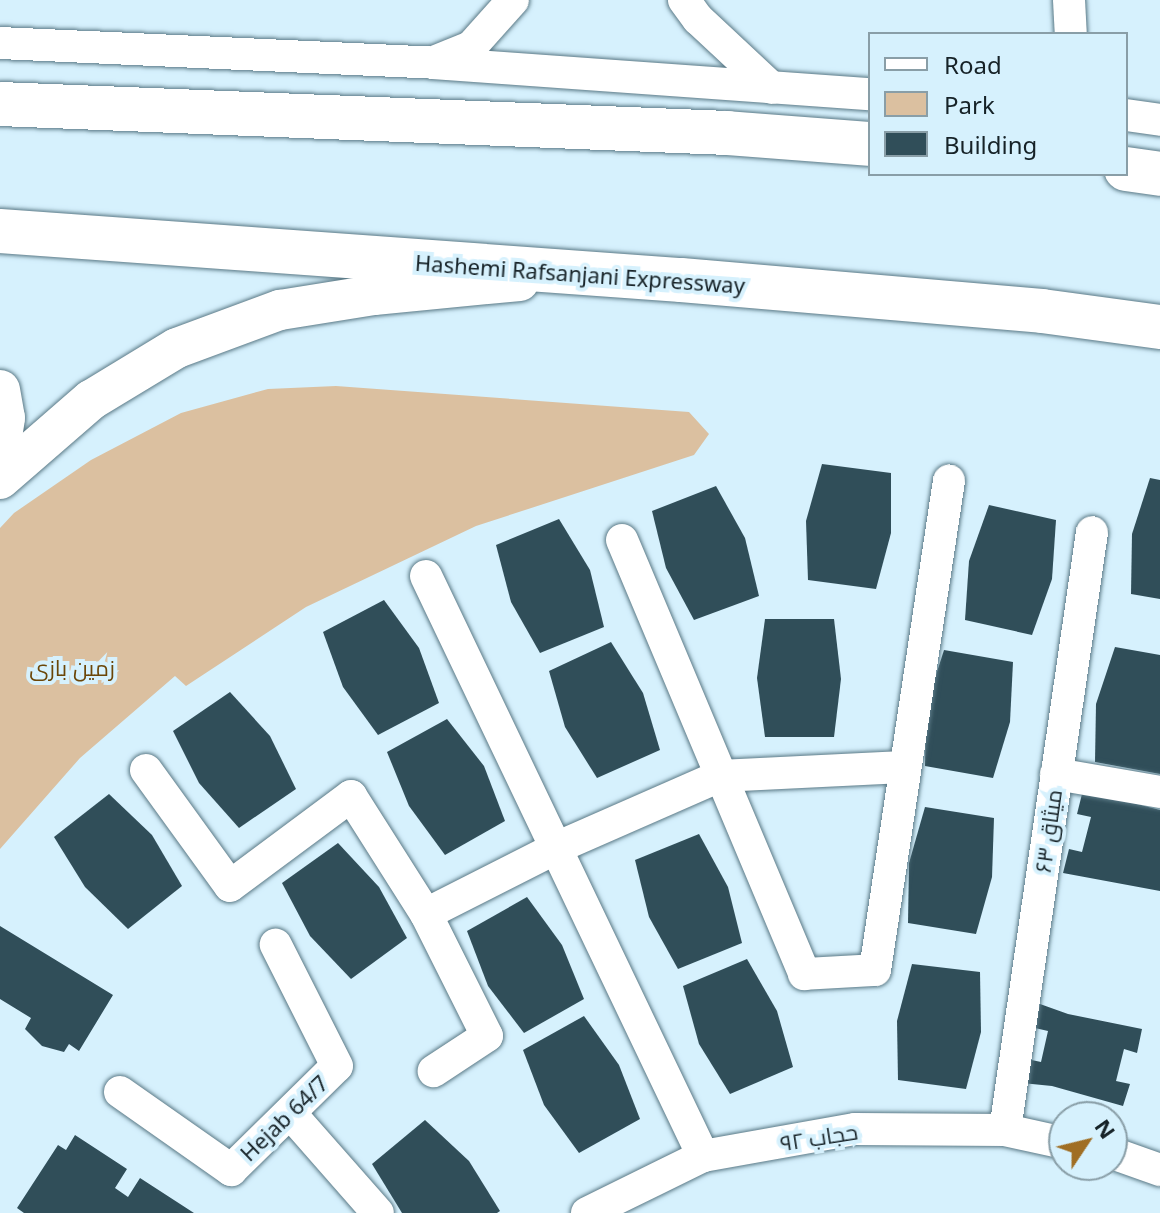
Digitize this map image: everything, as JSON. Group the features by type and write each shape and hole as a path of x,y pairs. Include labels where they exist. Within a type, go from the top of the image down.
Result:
{"highway":[{"path":"0,104 727,133 868,144"},
{"path":"1128,169 1160,174"},
{"name":"Hashemi Rafsanjani Expressway","path":"0,231 681,280 1026,310 1160,327"}],"main road":[{"path":"0,479 91,400 177,348 280,310 374,295 581,275"},
{"path":"0,390 5,418 0,450"}],"street":[{"path":"433,63 471,47 513,0"},
{"path":"684,0 698,19 772,88"},
{"path":"1069,0 1071,32"},
{"path":"0,43 433,63 868,94"},
{"path":"1128,115 1160,120"},
{"path":"622,540 804,974 875,970 903,767 949,481"},
{"name":"میثاق ۶۳","path":"1005,1130 1092,532"},
{"path":"426,576 703,1156"},
{"path":"426,914 556,848 720,776 903,767"},
{"path":"146,770 230,886 351,796 426,914 487,1036 434,1071"},
{"path":"1056,774 1160,792"},
{"name":"Hejab 64/7","path":"120,1092 231,1170 337,1066 276,945"},
{"path":"290,1113 378,1213"},
{"name":"حجاب ۹۲","path":"587,1213 703,1156 855,1129 1005,1130 1048,1139"},
{"path":"1128,1159 1160,1170"}],"green space":[{"name":"زمین بازی","path":"336,386 689,412 709,434 694,455 476,526 306,607 186,686 175,676 80,758 0,849 0,528 14,513 91,460 181,413 268,389"}],"building":[{"path":"822,464 891,473 891,533 876,589 808,580 806,521"},
{"path":"1150,478 1160,480 1160,599 1131,594 1132,534"},
{"path":"716,486 745,538 759,596 694,620 666,568 652,511"},
{"path":"989,505 1056,520 1052,579 1032,635 965,620 969,561"},
{"path":"559,519 590,570 604,627 540,653 511,602 496,545"},
{"path":"384,600 419,648 439,703 378,735 343,687 323,632"},
{"path":"765,619 834,619 841,679 834,737 765,737 757,678"},
{"path":"611,642 643,693 660,750 597,778 565,727 549,671"},
{"path":"1115,647 1160,655 1160,774 1095,762 1096,704"},
{"path":"944,650 1013,662 1010,722 993,778 925,766 926,706"},
{"path":"230,692 270,736 296,789 239,828 199,783 173,731"},
{"path":"447,719 484,766 505,821 445,855 409,806 387,752"},
{"path":"1083,790 1160,810 1160,891 1063,873 1069,849 1082,852 1091,817 1077,814"},
{"path":"109,794 152,835 182,886 128,929 85,887 54,837"},
{"path":"925,807 994,818 992,877 976,934 908,923 909,863"},
{"path":"699,834 728,887 742,943 678,969 649,917 635,860"},
{"path":"338,843 379,887 407,938 351,979 310,936 282,883"},
{"path":"527,897 562,945 584,999 524,1033 488,986 467,931"},
{"path":"0,926 113,995 79,1051 69,1044 64,1052 42,1046 25,1029 31,1018 0,999"},
{"path":"747,959 777,1011 793,1067 730,1094 699,1044 683,986"},
{"path":"912,964 980,972 981,1032 966,1089 898,1080 897,1021"},
{"path":"1040,1004 1068,1014 1142,1029 1137,1053 1124,1049 1116,1081 1130,1084 1125,1101 1105,1101 1052,1086 1022,1083 1027,1059 1041,1062 1048,1031 1035,1028"},
{"path":"584,1016 619,1065 640,1119 579,1153 544,1105 523,1050"},
{"path":"425,1120 469,1161 500,1211 402,1213 372,1164"},
{"path":"75,1135 127,1169 115,1188 128,1197 140,1178 194,1213 24,1213 17,1208 58,1145 66,1150"}]}
